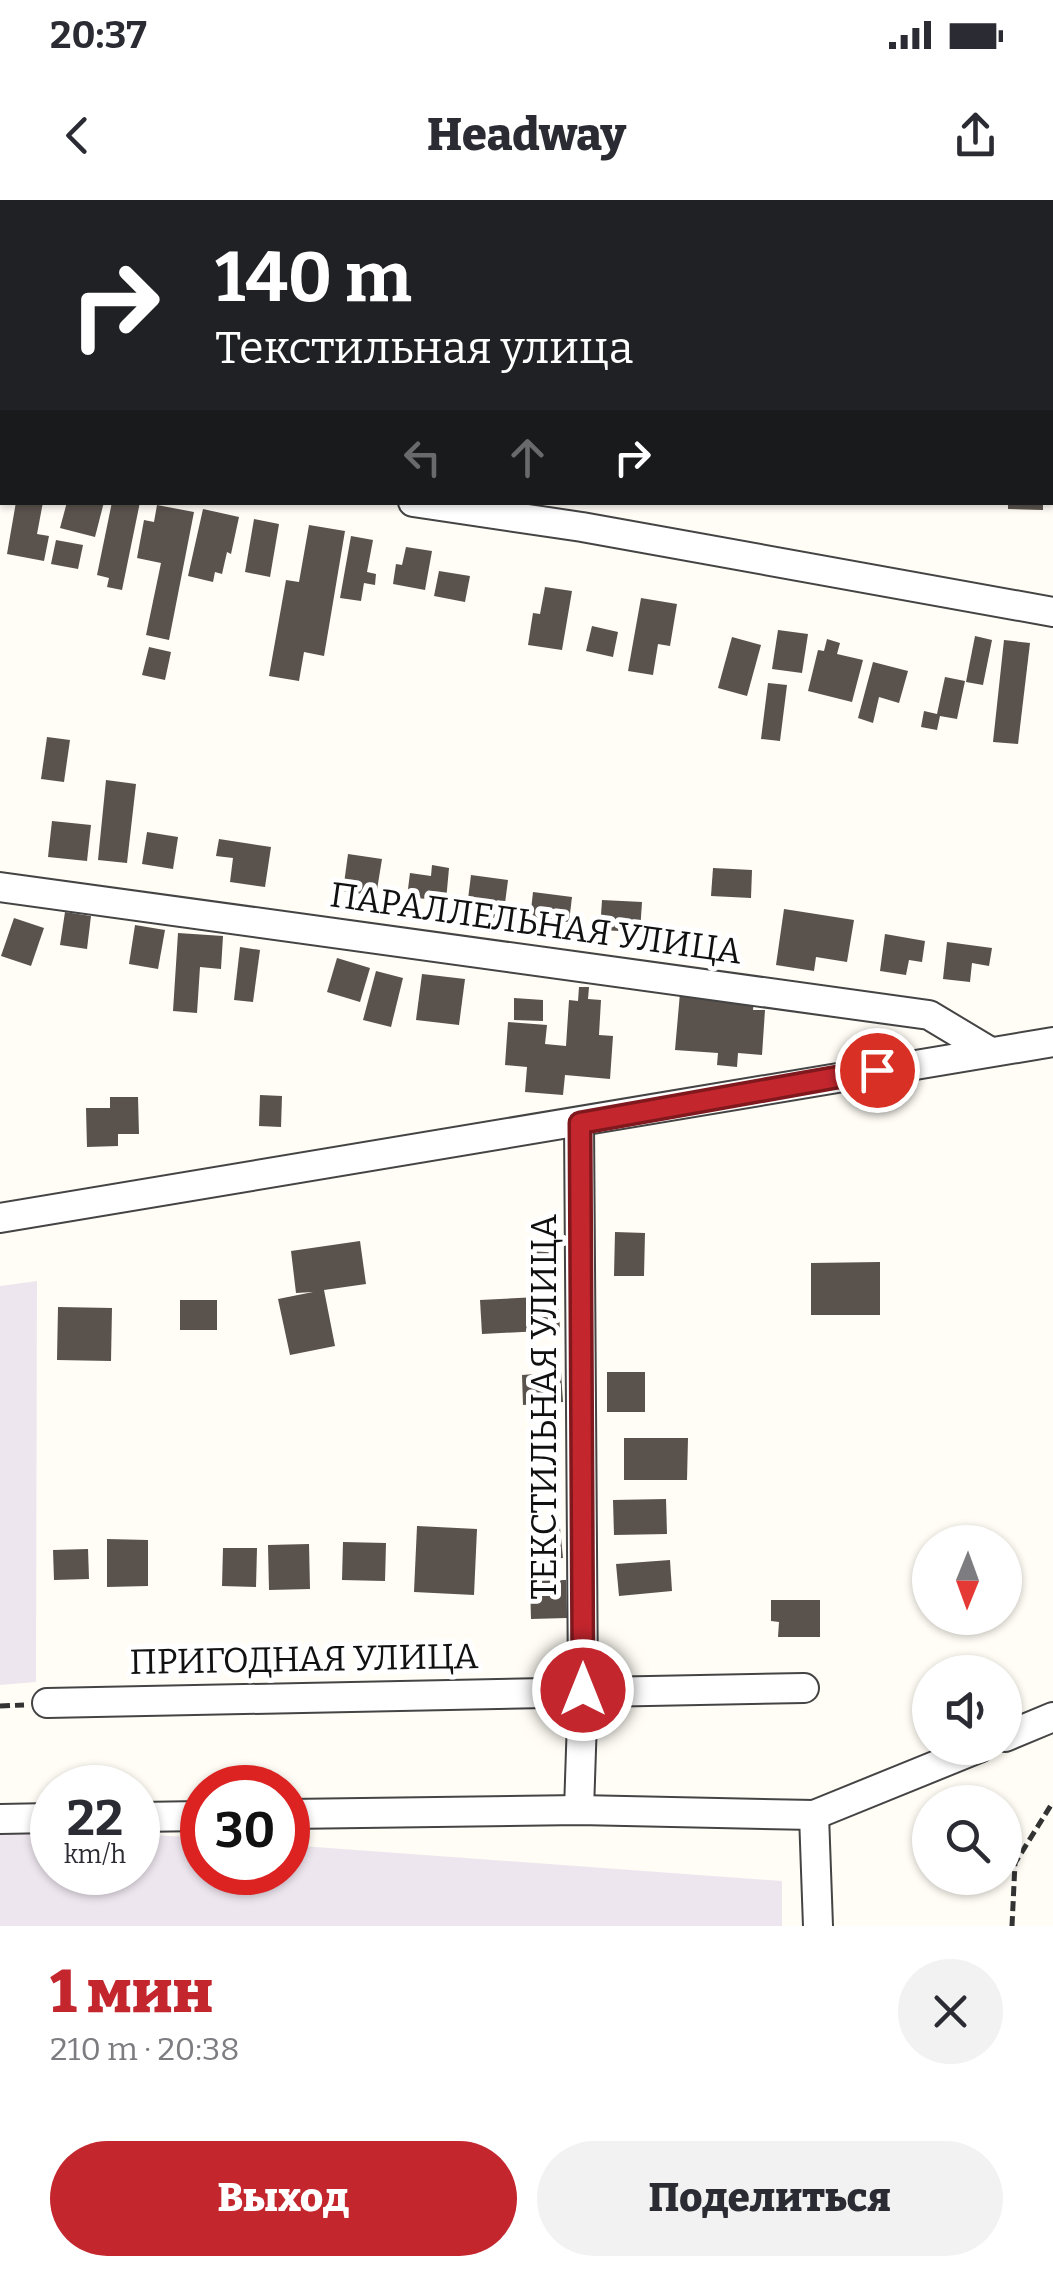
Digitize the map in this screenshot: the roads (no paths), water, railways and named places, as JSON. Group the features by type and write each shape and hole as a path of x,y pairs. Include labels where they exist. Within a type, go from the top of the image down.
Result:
{"street":[{"path":"452,505 580,515 1053,612"},
{"name":"ПАРАЛЛЕЛЬНАЯ УЛИЦА","path":"0,886 929,1016 989,1051"},
{"path":"0,1218 1053,1042"},
{"name":"ТЕКСТИЛЬНАЯ УЛИЦА","path":"580,1123 580,1810"},
{"name":"ПРИГОДНАЯ УЛИЦА","path":"46,1703 804,1688"},
{"path":"1022,1730 1053,1718"},
{"path":"310,1814 580,1810 814,1814 936,1765"},
{"path":"814,1814 818,1926"},
{"path":"0,1819 30,1818"}]}
